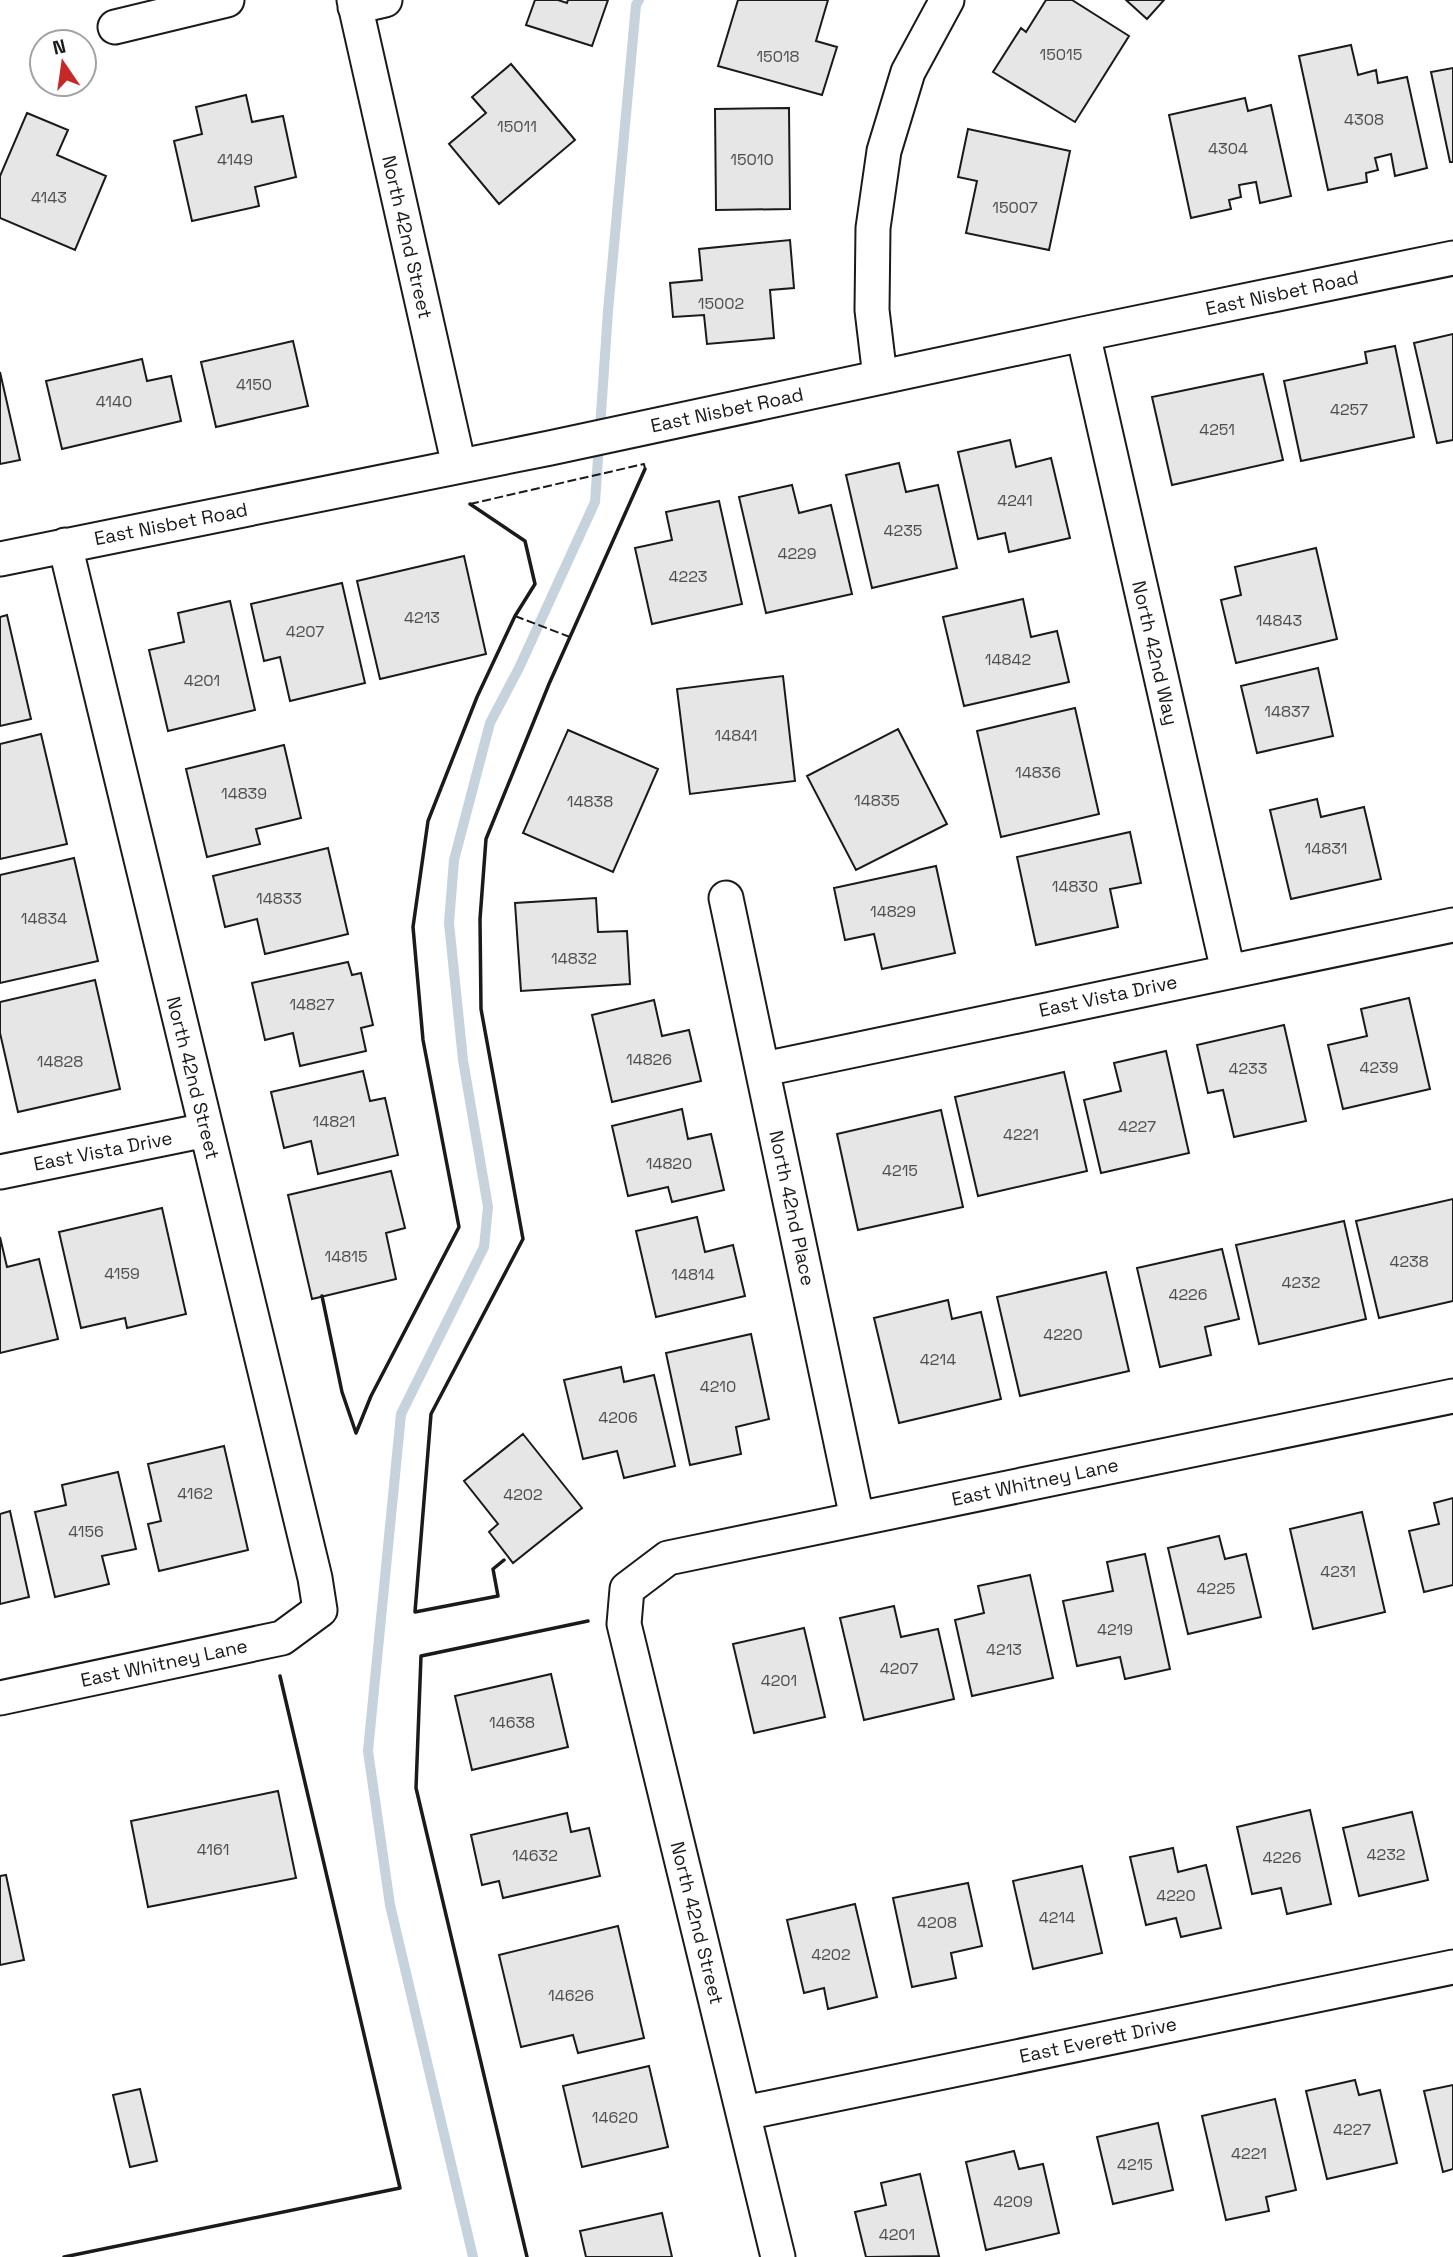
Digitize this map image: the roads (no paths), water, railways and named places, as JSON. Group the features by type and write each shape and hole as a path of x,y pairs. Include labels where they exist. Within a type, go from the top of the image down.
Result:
{"street":[{"path":"115,27 227,0"},
{"path":"880,377 872,310 873,228 884,151 908,72 947,0"},
{"name":"North 42nd Street","path":"365,2 459,466"},
{"name":"East Nisbet Road","path":"0,559 550,448 1453,258"},
{"name":"North 42nd Way","path":"1083,334 1228,971"},
{"name":"North 42nd Street","path":"65,545 315,1578 320,1610"},
{"name":"North 42nd Place","path":"726,898 857,1518"},
{"name":"East Vista Drive","path":"764,1069 1453,925"},
{"name":"East Vista Drive","path":"0,1172 206,1130"},
{"name":"East Whitney Lane","path":"627,1589 668,1558 1453,1396"},
{"name":"North 42nd Street","path":"627,1589 624,1624 778,2257"},
{"name":"East Whitney Lane","path":"0,1698 282,1639 320,1610"},
{"name":"East Everett Drive","path":"744,2113 1453,1967"}],"waterway":[{"path":"473,2257 390,1905 368,1751 401,1414 484,1247 488,1207 463,1060 449,923 454,860 490,723 519,668 595,502 608,311 636,5 639,0"}]}
